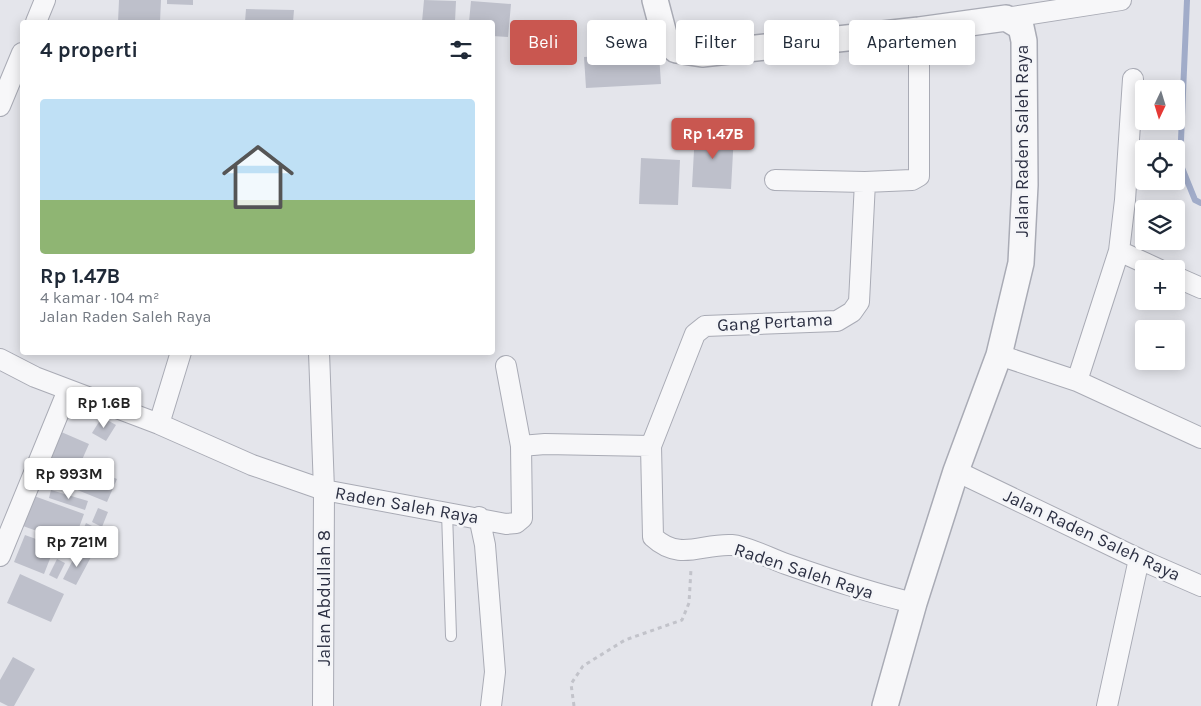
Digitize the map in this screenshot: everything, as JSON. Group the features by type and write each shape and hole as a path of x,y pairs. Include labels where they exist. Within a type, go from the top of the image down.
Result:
{"street":[{"path":"37,20 45,0"},
{"path":"655,0 665,38 676,50 702,54 849,38"},
{"path":"975,22 1121,0"},
{"name":"Jalan Raden Saleh Raya","path":"885,706 914,603 956,471 999,355 1021,263 1025,185 1024,41 1021,27 1006,18"},
{"path":"0,106 20,58"},
{"path":"774,180 864,182 912,180 919,176 919,65"},
{"path":"1077,381 1119,251 1126,200 1133,79"},
{"name":"Gang Pertama","path":"651,446 695,334 705,326 836,321 852,312 859,302 864,182"},
{"path":"1119,251 1138,260"},
{"path":"1185,281 1201,288"},
{"path":"159,424 180,355"},
{"name":"Jalan Abdullah 8","path":"319,355 324,490 323,706"},
{"path":"999,355 1077,381 1201,438"},
{"name":"Raden Saleh Raya","path":"0,359 22,360 68,390 159,424 252,465 324,490 506,524 516,523 522,518 521,446"},
{"path":"506,366 521,446 545,444 651,446"},
{"path":"0,556 68,390"},
{"name":"Raden Saleh Raya","path":"651,446 653,537 662,546 676,550 695,550 733,545 867,592 914,603"},
{"name":"Jalan Raden Saleh Raya","path":"956,471 1139,559 1201,586"},
{"path":"479,518 485,545 495,672 491,706"},
{"path":"1107,706 1139,559"}],"lane":[{"path":"447,512 451,636"}],"path":[{"path":"574,706 571,684 583,666 625,640 682,620 689,603 689,577 695,550"}],"building":[{"path":"119,0 161,0 160,20 118,20"},
{"path":"167,0 193,0 193,5 167,4"},
{"path":"424,0 456,1 455,20 422,20"},
{"path":"471,1 511,4 508,37 495,36 495,20 469,20"},
{"path":"246,9 294,10 293,20 245,20"},
{"path":"584,57 587,57 587,65 660,65 661,84 586,88"},
{"path":"695,132 734,134 731,189 692,187"},
{"path":"641,158 680,160 678,205 639,204"},
{"path":"102,417 116,425 106,441 92,433"},
{"path":"59,431 89,444 70,487 41,474"},
{"path":"85,466 117,479 107,502 75,489"},
{"path":"51,490 88,501 85,510 49,498"},
{"path":"34,496 84,514 73,544 23,526"},
{"path":"98,508 108,512 102,527 92,522"},
{"path":"86,523 102,531 93,551 77,543"},
{"path":"25,535 55,546 44,574 14,562"},
{"path":"78,550 91,557 76,585 63,579"},
{"path":"57,559 65,563 57,579 49,575"},
{"path":"20,574 64,594 51,622 7,603"},
{"path":"13,657 35,669 14,706 8,706 0,702 0,680"}],"waterway":[{"path":"1187,0 1180,163 1195,200 1201,203"}]}
